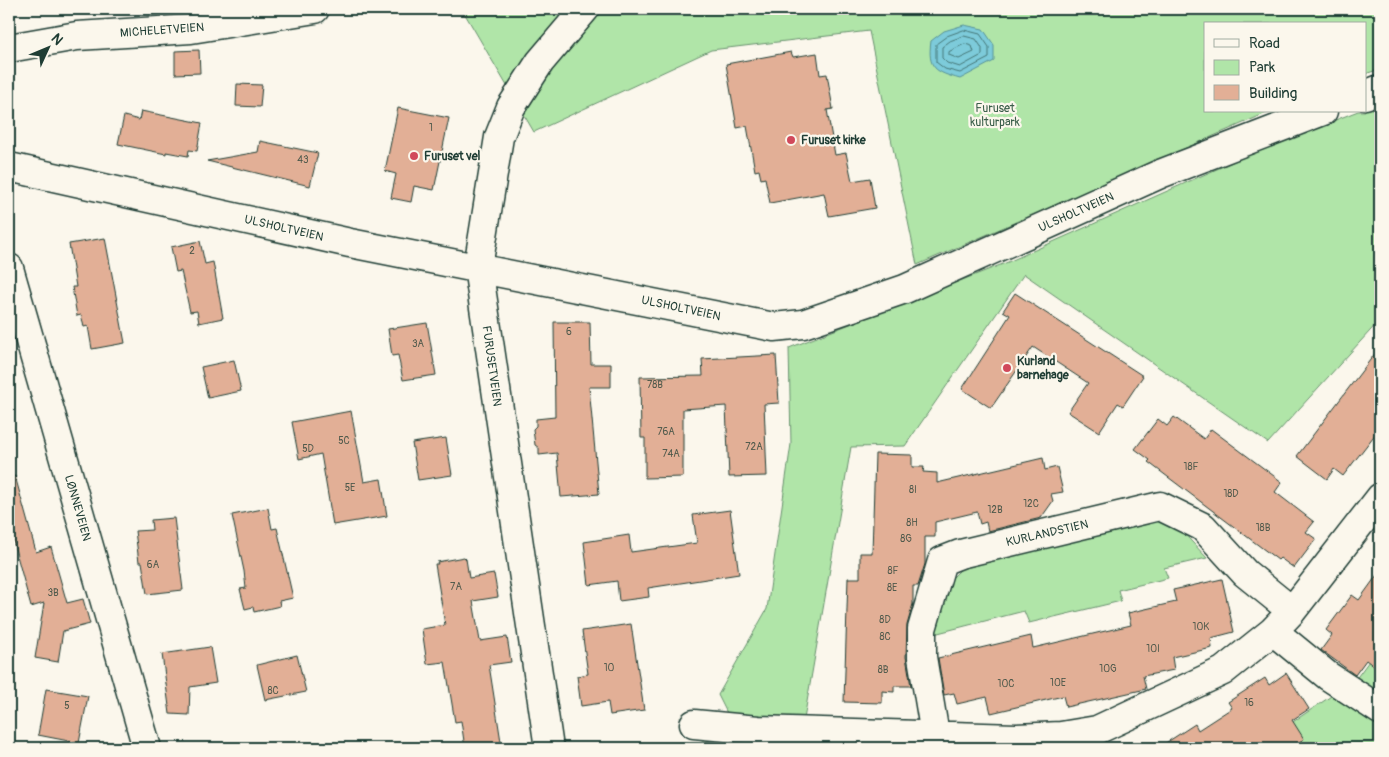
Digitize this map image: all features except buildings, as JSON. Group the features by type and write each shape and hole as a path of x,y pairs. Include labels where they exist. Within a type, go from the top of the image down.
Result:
{"street":[{"name":"MICHELETVEIEN","path":"9,48 77,36 191,29 315,9"},
{"name":"FURUSETVEIEN","path":"549,748 478,266 499,137 511,107 532,72 585,9"},
{"path":"1366,95 1380,89"},
{"name":"ULSHOLTVEIEN","path":"9,167 350,243 478,266 774,327 803,324 905,289 1160,174 1320,112"},
{"name":"LØNNEVEIEN","path":"9,268 147,748"},
{"path":"694,724 758,730 1016,738 1061,736 1097,730 1223,670 1273,630 1292,610 1380,498"},
{"name":"KURLANDSTIEN","path":"935,735 922,657 922,628 942,562 960,554 1160,506 1203,527 1245,572 1292,610"},
{"path":"1273,630 1328,676 1380,710"}],"green space":[{"name":"Furuset kulturpark","path":"462,9 1380,9 1380,69 1366,74 1366,22 1204,22 1204,112 1269,112 917,265 869,31 711,50 534,132"},
{"path":"1380,103 1380,320 1268,443 1024,274 905,446 851,447 803,725 729,717 718,695 767,609 791,444 789,348 1008,262 1255,152 1355,112 1366,112 1366,109"},
{"path":"1155,519 1177,526 1207,558 1164,568 1168,578 1118,590 1121,601 1029,623 1024,611 934,634 947,583 965,565"},
{"path":"1380,646 1380,748 1254,748 1355,680"},
{"path":"702,741 743,746 744,748 700,748"}],"water":[{"path":"964,25 983,29 994,45 994,61 960,79 935,68 930,58 930,50 931,41 944,31"}],"place":[{"name":"Furuset kirke","path":"791,140"},
{"name":"Furuset vel","path":"414,156"},
{"name":"Kurland barnehage","path":"1007,368"}]}
